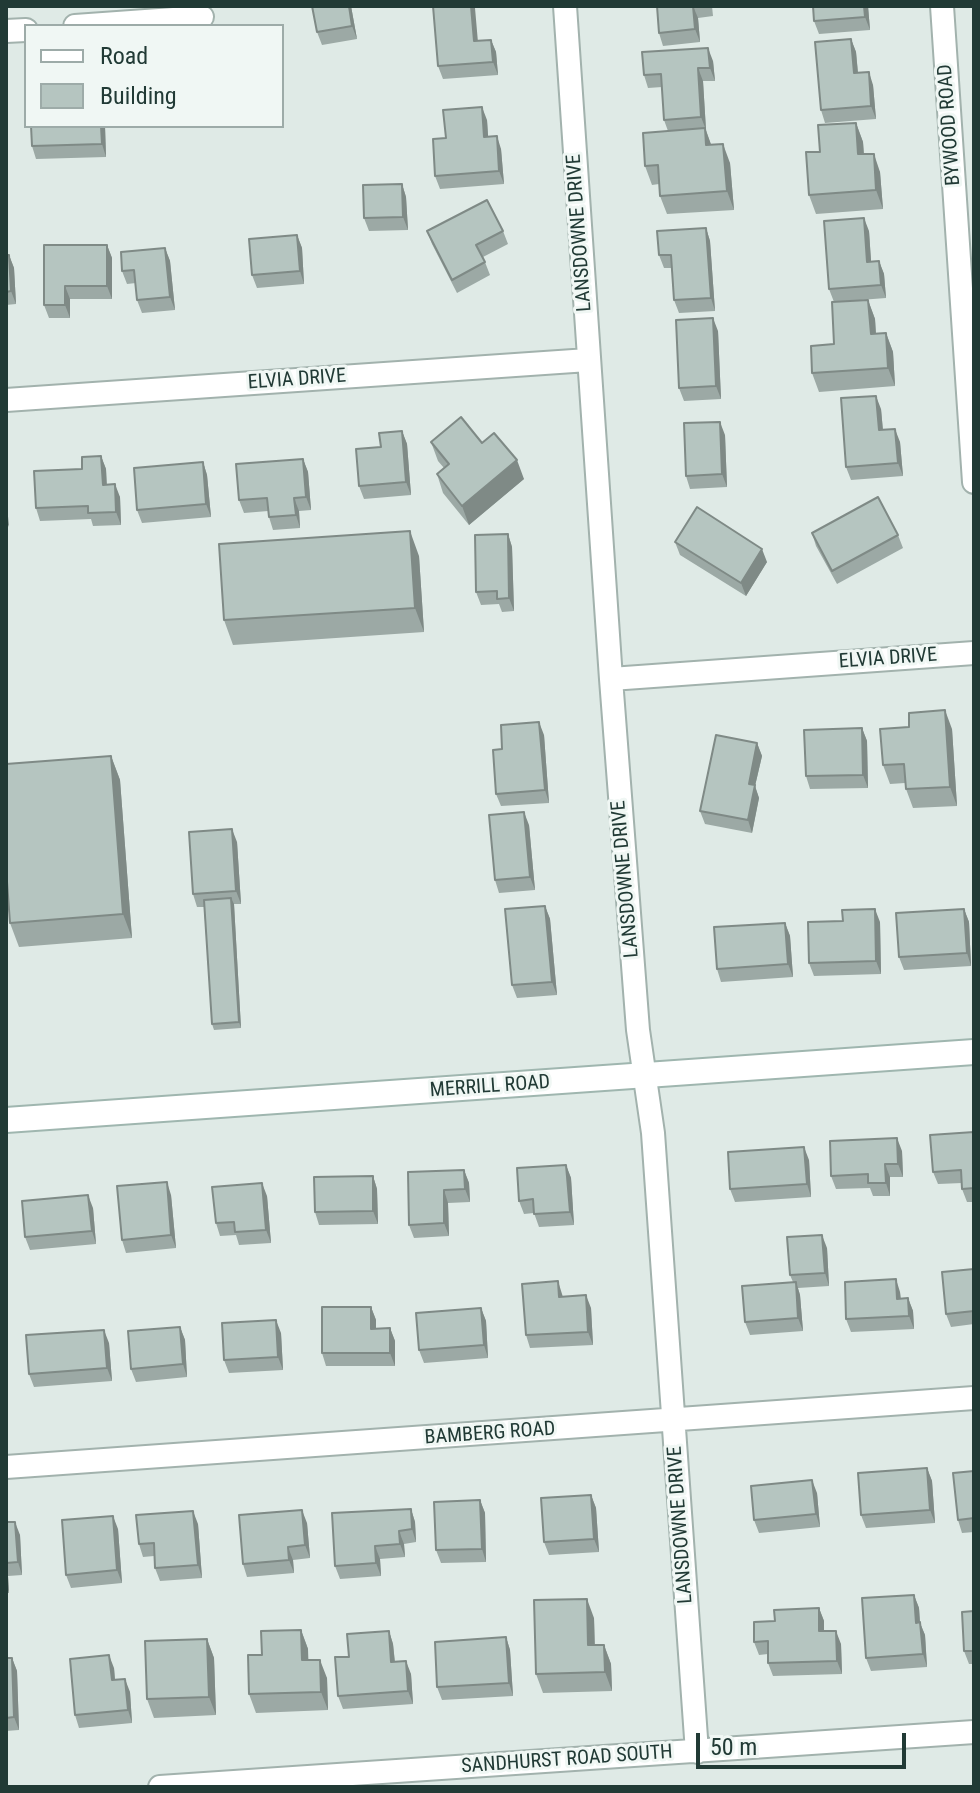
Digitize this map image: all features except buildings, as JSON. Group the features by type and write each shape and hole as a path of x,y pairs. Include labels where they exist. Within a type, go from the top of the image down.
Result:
{"main road":[{"name":"MERRILL ROAD","path":"6,1120 974,1052"}],"street":[{"name":"LANSDOWNE DRIVE","path":"565,6 611,679 638,1030 653,1133 697,1752"},
{"name":"BYWOOD ROAD","path":"942,6 974,482"},
{"path":"103,24 202,17"},
{"name":"ELVIA DRIVE","path":"6,400 588,360"},
{"name":"ELVIA DRIVE","path":"611,679 974,653"},
{"name":"BAMBERG ROAD","path":"6,1467 974,1398"},
{"name":"SANDHURST ROAD SOUTH","path":"160,1787 974,1732"}]}
